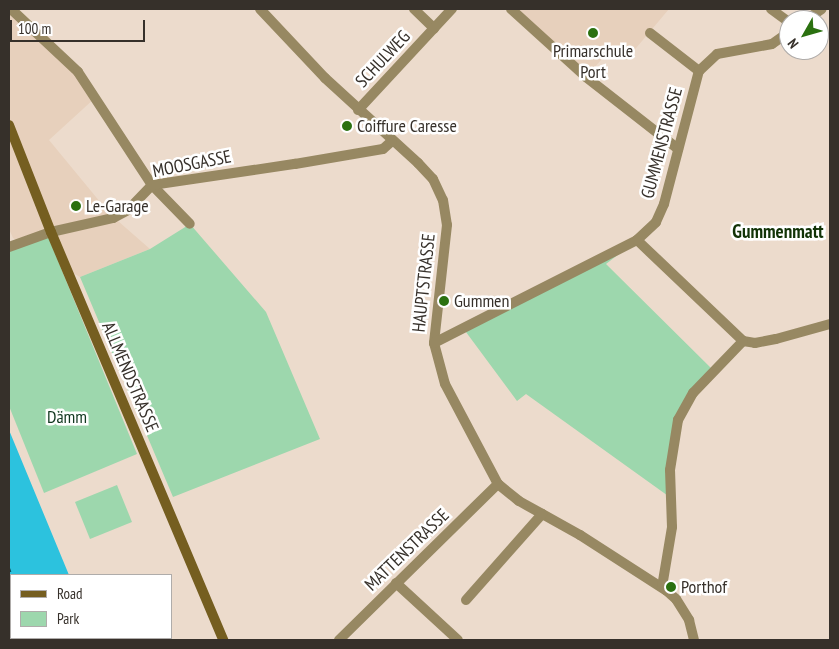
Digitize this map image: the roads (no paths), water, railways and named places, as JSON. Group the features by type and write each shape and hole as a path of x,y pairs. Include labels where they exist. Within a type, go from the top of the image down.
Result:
{"main road":[{"name":"ALLMENDSTRASSE","path":"9,125 51,232 222,640"}],"street":[{"path":"11,9 78,72 152,185 190,224"},
{"name":"HAUPTSTRASSE","path":"260,9 325,78 433,179 443,200 447,225 434,343 445,384 498,484 519,501 580,535 662,587 676,600 684,611 689,620 694,640"},
{"path":"414,9 434,28"},
{"name":"SCHULWEG","path":"358,110 452,9"},
{"path":"511,9 589,78 678,149"},
{"path":"826,9 830,13"},
{"path":"650,33 699,71"},
{"name":"GUMMENSTRASSE","path":"434,343 637,240 656,222 664,204 699,71 717,54 772,44 779,39"},
{"name":"MOOSGASSE","path":"9,247 51,232 114,218 128,210 152,185 383,149 392,141"},
{"path":"637,240 743,342 755,343 776,339 830,324"},
{"path":"662,587 672,527 670,470 678,420 693,393 743,342"},
{"name":"MATTENSTRASSE","path":"339,640 498,484"},
{"path":"466,600 542,514"},
{"path":"396,583 458,640"}],"water":[{"path":"9,430 69,574 10,574 10,639 95,640 9,640"}],"place":[{"name":"Primarschule Port","path":"593,33"},
{"name":"Coiffure Caresse","path":"347,126"},
{"name":"Le-Garage","path":"76,206"},
{"name":"Gummen","path":"444,301"},
{"name":"Porthof","path":"671,587"}],"district":[{"name":"Gummenmatt","path":"778,232"}],"park label":[{"name":"Dämm","path":"67,417"}]}
